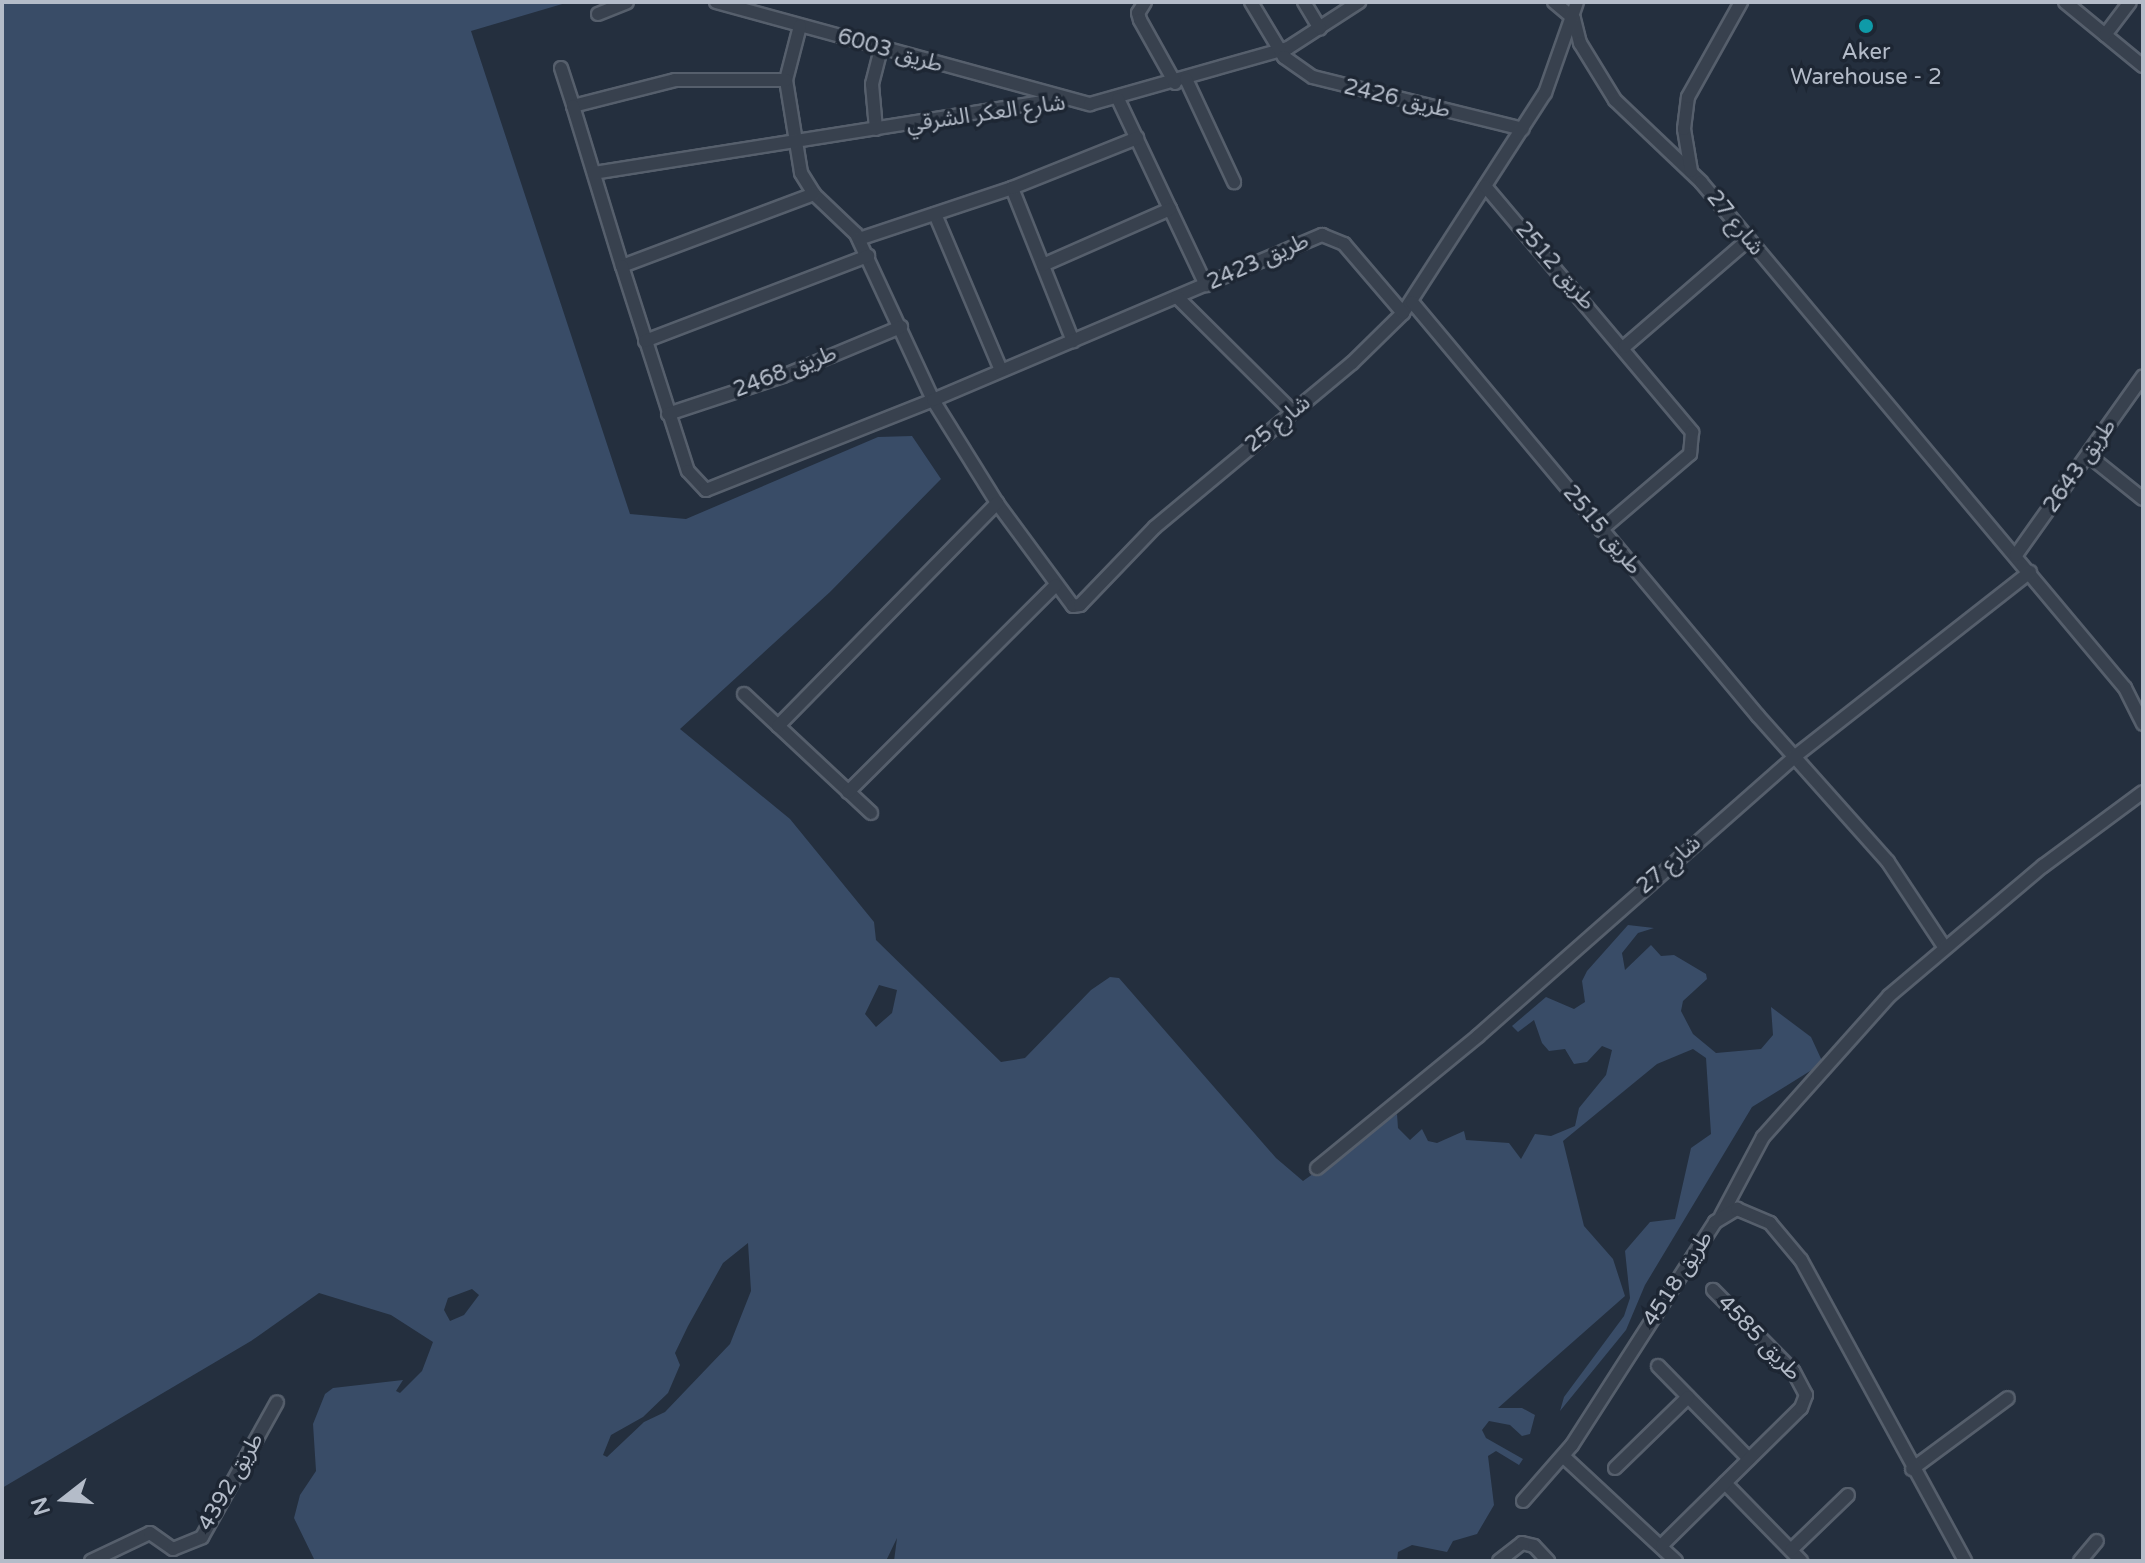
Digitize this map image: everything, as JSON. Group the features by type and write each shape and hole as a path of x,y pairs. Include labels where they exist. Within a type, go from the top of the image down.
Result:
{"street":[{"path":"598,14 627,2"},
{"name":"طريق 6003","path":"716,2 882,45 1064,99"},
{"path":"1145,2 1138,13 1140,20 1180,81 1234,182"},
{"path":"1251,2 1279,51"},
{"path":"1304,2 1320,29"},
{"name":"شارع العكر الشرقي","path":"594,173 1064,99 1090,104 1118,99 1279,51 1320,29 1359,2"},
{"path":"1554,2 1574,19"},
{"name":"شارع 25","path":"814,194 843,216 859,239 933,400 997,503 1069,604 1080,605 1155,527 1293,412 1403,313 1545,93 1574,19 1577,2"},
{"path":"1691,171 1684,129 1688,97 1741,2"},
{"path":"2065,2 2143,66"},
{"path":"2105,35 2130,2"},
{"name":"شارع 27","path":"1574,19 1580,43 1615,100 1691,171 2016,555 2138,702 2143,724"},
{"path":"622,266 814,194 797,164 786,80 800,26"},
{"path":"876,129 871,96 882,45"},
{"name":"طريق 2426","path":"1279,51 1303,72 1324,81 1523,129"},
{"path":"561,68 668,414"},
{"path":"573,106 675,80 786,80"},
{"path":"1118,99 1206,285"},
{"path":"859,239 1012,188 1137,138"},
{"name":"طريق 2512","path":"1485,186 1687,423 1694,449 1601,530"},
{"path":"1012,188 1073,341"},
{"path":"1043,265 1170,209"},
{"path":"935,214 1001,370"},
{"name":"طريق 2423","path":"668,414 693,480 712,491 1322,235 1344,244 1403,313"},
{"path":"1624,347 1748,240"},
{"path":"645,341 868,256"},
{"name":"طريق 2423","path":"1177,297 1293,412"},
{"name":"طريق 2515","path":"1412,302 1601,530 1895,871 1945,948"},
{"name":"طريق 2468","path":"668,414 783,376 901,327"},
{"name":"طريق 2643","path":"2016,555 2143,376"},
{"path":"2088,455 2143,499"},
{"path":"778,726 997,503"},
{"name":"شارع 27","path":"1317,1168 1478,1036 1794,757 2030,572"},
{"path":"848,792 1056,585"},
{"path":"744,694 871,813"},
{"path":"1721,1216 1768,1130 1889,996 2143,792"},
{"name":"طريق 4518","path":"1523,1501 1564,1457 1721,1216 1737,1209 1755,1214 1788,1241 1965,1561"},
{"name":"طريق 4585","path":"1662,1545 1801,1408 1805,1387 1713,1290"},
{"path":"1658,1366 1749,1459"},
{"path":"1615,1468 1688,1397"},
{"path":"1912,1469 2008,1398"},
{"name":"طريق 4392","path":"91,1561 150,1533 173,1549 202,1537 277,1402"},
{"path":"1564,1457 1676,1561"},
{"path":"1725,1483 1801,1561"},
{"path":"1791,1550 1848,1495"},
{"path":"2080,1561 2097,1541"},
{"path":"1499,1561 1522,1543 1548,1561"}],"water":[{"path":"2,2 569,2 471,31 630,514 686,519 878,437 912,436 941,479 830,592 680,729 790,819 874,922 876,940 1001,1062 1025,1058 1091,990 1110,977 1119,978 1276,1158 1303,1181 1397,1114 1398,1128 1410,1140 1422,1129 1428,1141 1437,1143 1464,1131 1466,1140 1509,1143 1521,1159 1535,1134 1551,1136 1575,1126 1579,1108 1606,1075 1612,1050 1602,1046 1587,1062 1574,1064 1565,1049 1549,1051 1542,1043 1534,1020 1518,1032 1512,1026 1546,997 1574,1009 1585,1002 1582,981 1587,971 1628,925 1654,928 1638,933 1622,953 1625,970 1651,945 1661,956 1674,955 1706,974 1707,979 1683,1001 1681,1011 1693,1034 1716,1053 1761,1049 1773,1035 1771,1007 1811,1037 1823,1063 1752,1107 1645,1285 1626,1330 1560,1411 1564,1397 1624,1316 1630,1298 1625,1251 1650,1222 1675,1219 1691,1148 1711,1134 1706,1058 1693,1049 1657,1064 1563,1141 1584,1226 1613,1259 1625,1296 1498,1408 1522,1408 1535,1415 1530,1434 1522,1436 1510,1425 1489,1421 1482,1430 1486,1438 1523,1459 1519,1465 1496,1451 1488,1456 1494,1505 1477,1534 1453,1541 1447,1552 1412,1545 1398,1552 1397,1561 894,1561 897,1538 886,1561 315,1561 294,1518 300,1495 316,1471 313,1424 325,1394 333,1388 403,1380 396,1391 400,1393 422,1371 433,1342 391,1315 319,1293 251,1341 2,1488","holes":["879,985 897,990 892,1013 876,1027 865,1014","748,1243 751,1291 730,1344 665,1412 644,1422 607,1457 603,1455 611,1435 643,1417 668,1393 680,1365 675,1353 723,1263","472,1289 479,1295 464,1315 450,1321 444,1310 448,1298"]}],"place":[{"name":"Aker Warehouse - 2","path":"1866,26"}]}
